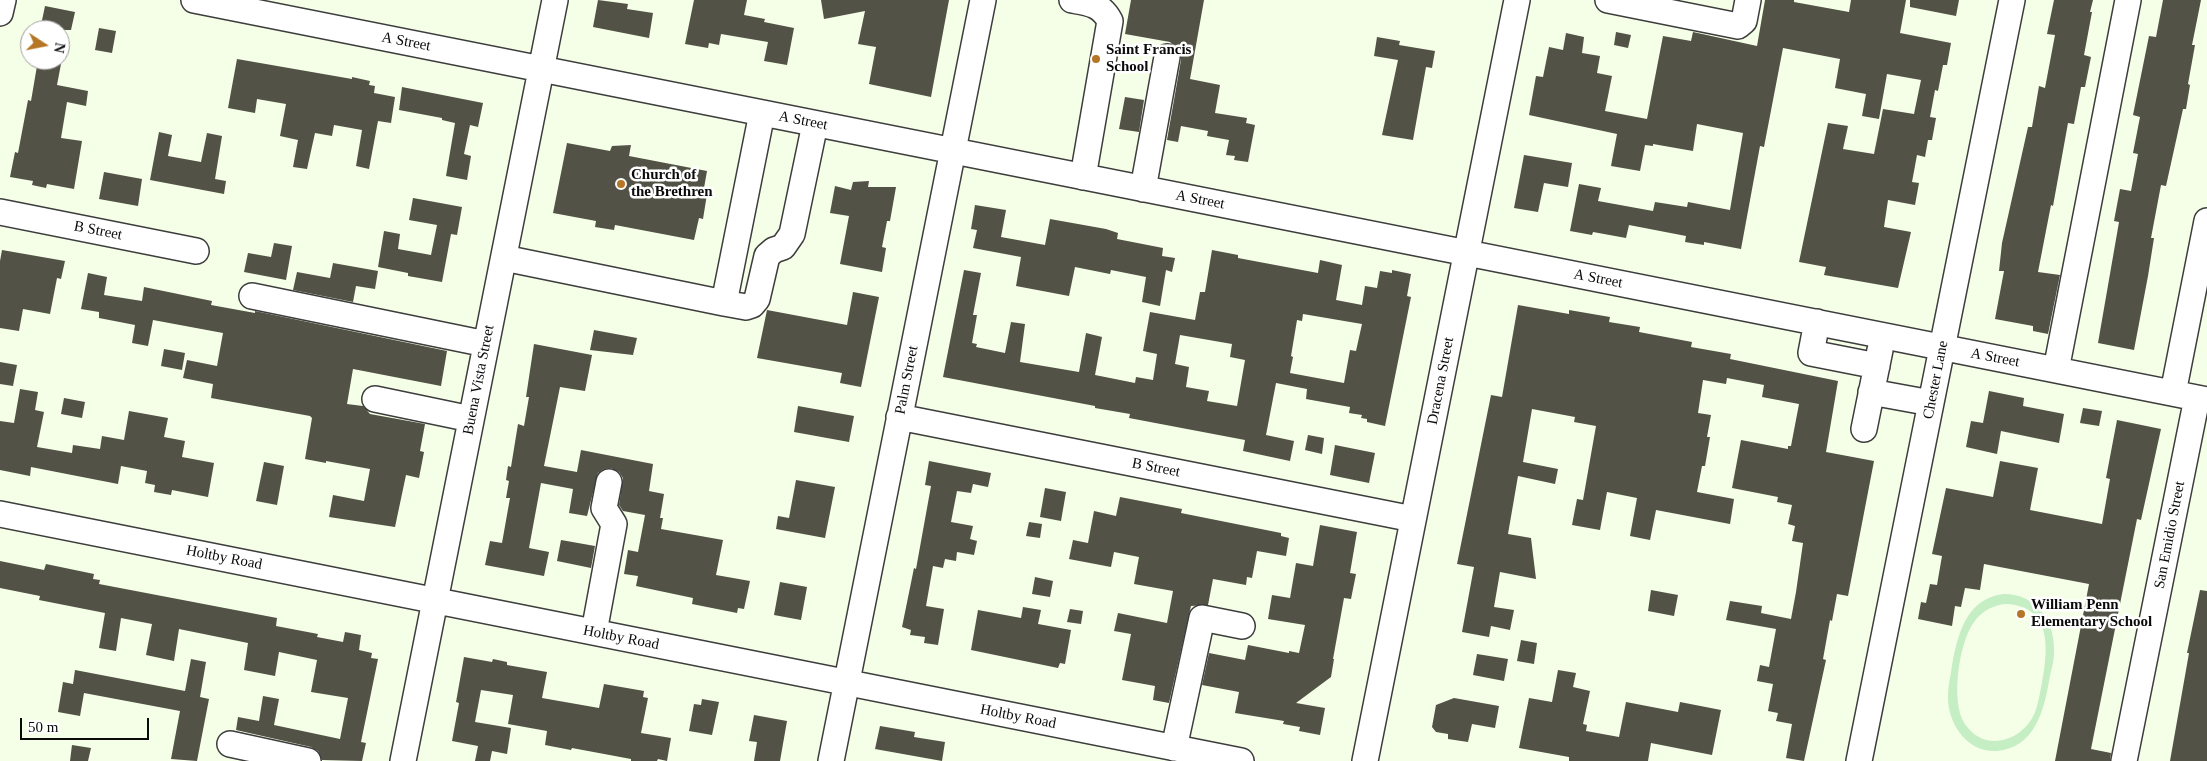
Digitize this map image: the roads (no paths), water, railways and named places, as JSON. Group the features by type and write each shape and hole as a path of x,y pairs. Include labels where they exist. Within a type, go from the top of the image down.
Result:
{"street":[{"path":"0,13 2,0"},
{"name":"A Street","path":"194,0 277,8 541,69 2202,399"},
{"name":"Buena Vista Street","path":"403,761 555,0"},
{"name":"Palm Street","path":"831,761 983,0"},
{"path":"1072,0 1097,5 1106,12 1110,21 1083,177"},
{"name":"Dracena Street","path":"1365,761 1517,0"},
{"path":"1608,0 1738,26 1744,21 1748,0"},
{"name":"Chester Lane","path":"1859,761 2012,0"},
{"path":"2056,370 2128,0"},
{"path":"1143,189 1167,57"},
{"path":"724,303 762,113"},
{"path":"504,258 724,303 746,307 752,305 757,299 767,256 774,250 783,247 792,234 815,124"},
{"name":"B Street","path":"0,212 196,251"},
{"path":"2173,393 2207,221"},
{"path":"252,296 486,344"},
{"path":"1817,322 1811,353 1877,366"},
{"path":"1864,429 1883,335"},
{"path":"1871,392 1931,403"},
{"path":"375,399 471,419"},
{"name":"San Emidio Street","path":"2124,761 2202,399"},
{"name":"B Street","path":"899,417 1413,519"},
{"path":"594,632 614,524 604,508 609,482"},
{"name":"Holtby Road","path":"0,514 1242,761"},
{"path":"1174,748 1202,618 1242,626"},
{"path":"230,744 308,761"}],"place":[{"name":"Saint Francis School","path":"1096,59"},
{"name":"Church of the Brethren","path":"621,184"},
{"name":"William Penn Elementary School","path":"2021,614"}]}
